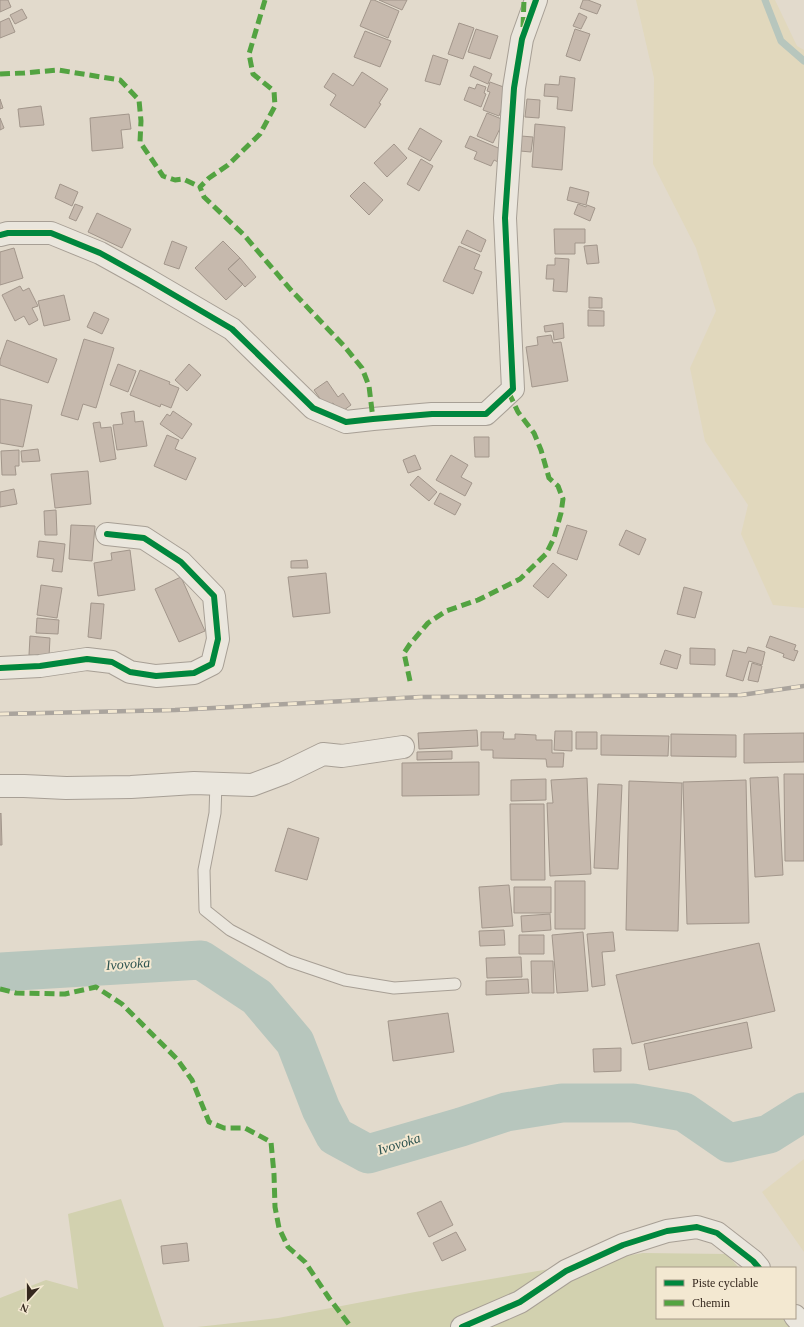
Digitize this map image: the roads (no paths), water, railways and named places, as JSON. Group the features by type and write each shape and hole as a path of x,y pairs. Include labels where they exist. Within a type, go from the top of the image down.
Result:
{"street":[{"path":"3,233 51,233 100,253 232,329 313,408 346,422 432,414 486,414 513,389 505,218 514,88 522,39 536,0"},
{"path":"0,668 40,666 87,659 112,662 130,672 156,676 194,674 212,664 218,639 214,596 181,562 144,538 107,534"},
{"path":"0,786 124,788 194,783 252,785 284,773 323,754 342,756 403,747"},
{"path":"462,1327 520,1302 566,1271 623,1245 667,1231 697,1227 717,1233 753,1260 758,1267"},
{"path":"796,1317 804,1326"}],"lane":[{"path":"216,783 215,813 204,870 205,910 230,930 289,961 345,980 394,988 455,984"}],"waterway":[{"path":"765,0 781,41 804,61"},
{"name":"Ivovoka","path":"0,972 201,960 257,997 295,1042 321,1109 335,1136 368,1154 461,1127 506,1112 562,1103 633,1103 684,1112 729,1143 769,1134 804,1112"}],"railway":[{"path":"0,714 175,710 421,697 741,695 804,686"}]}
